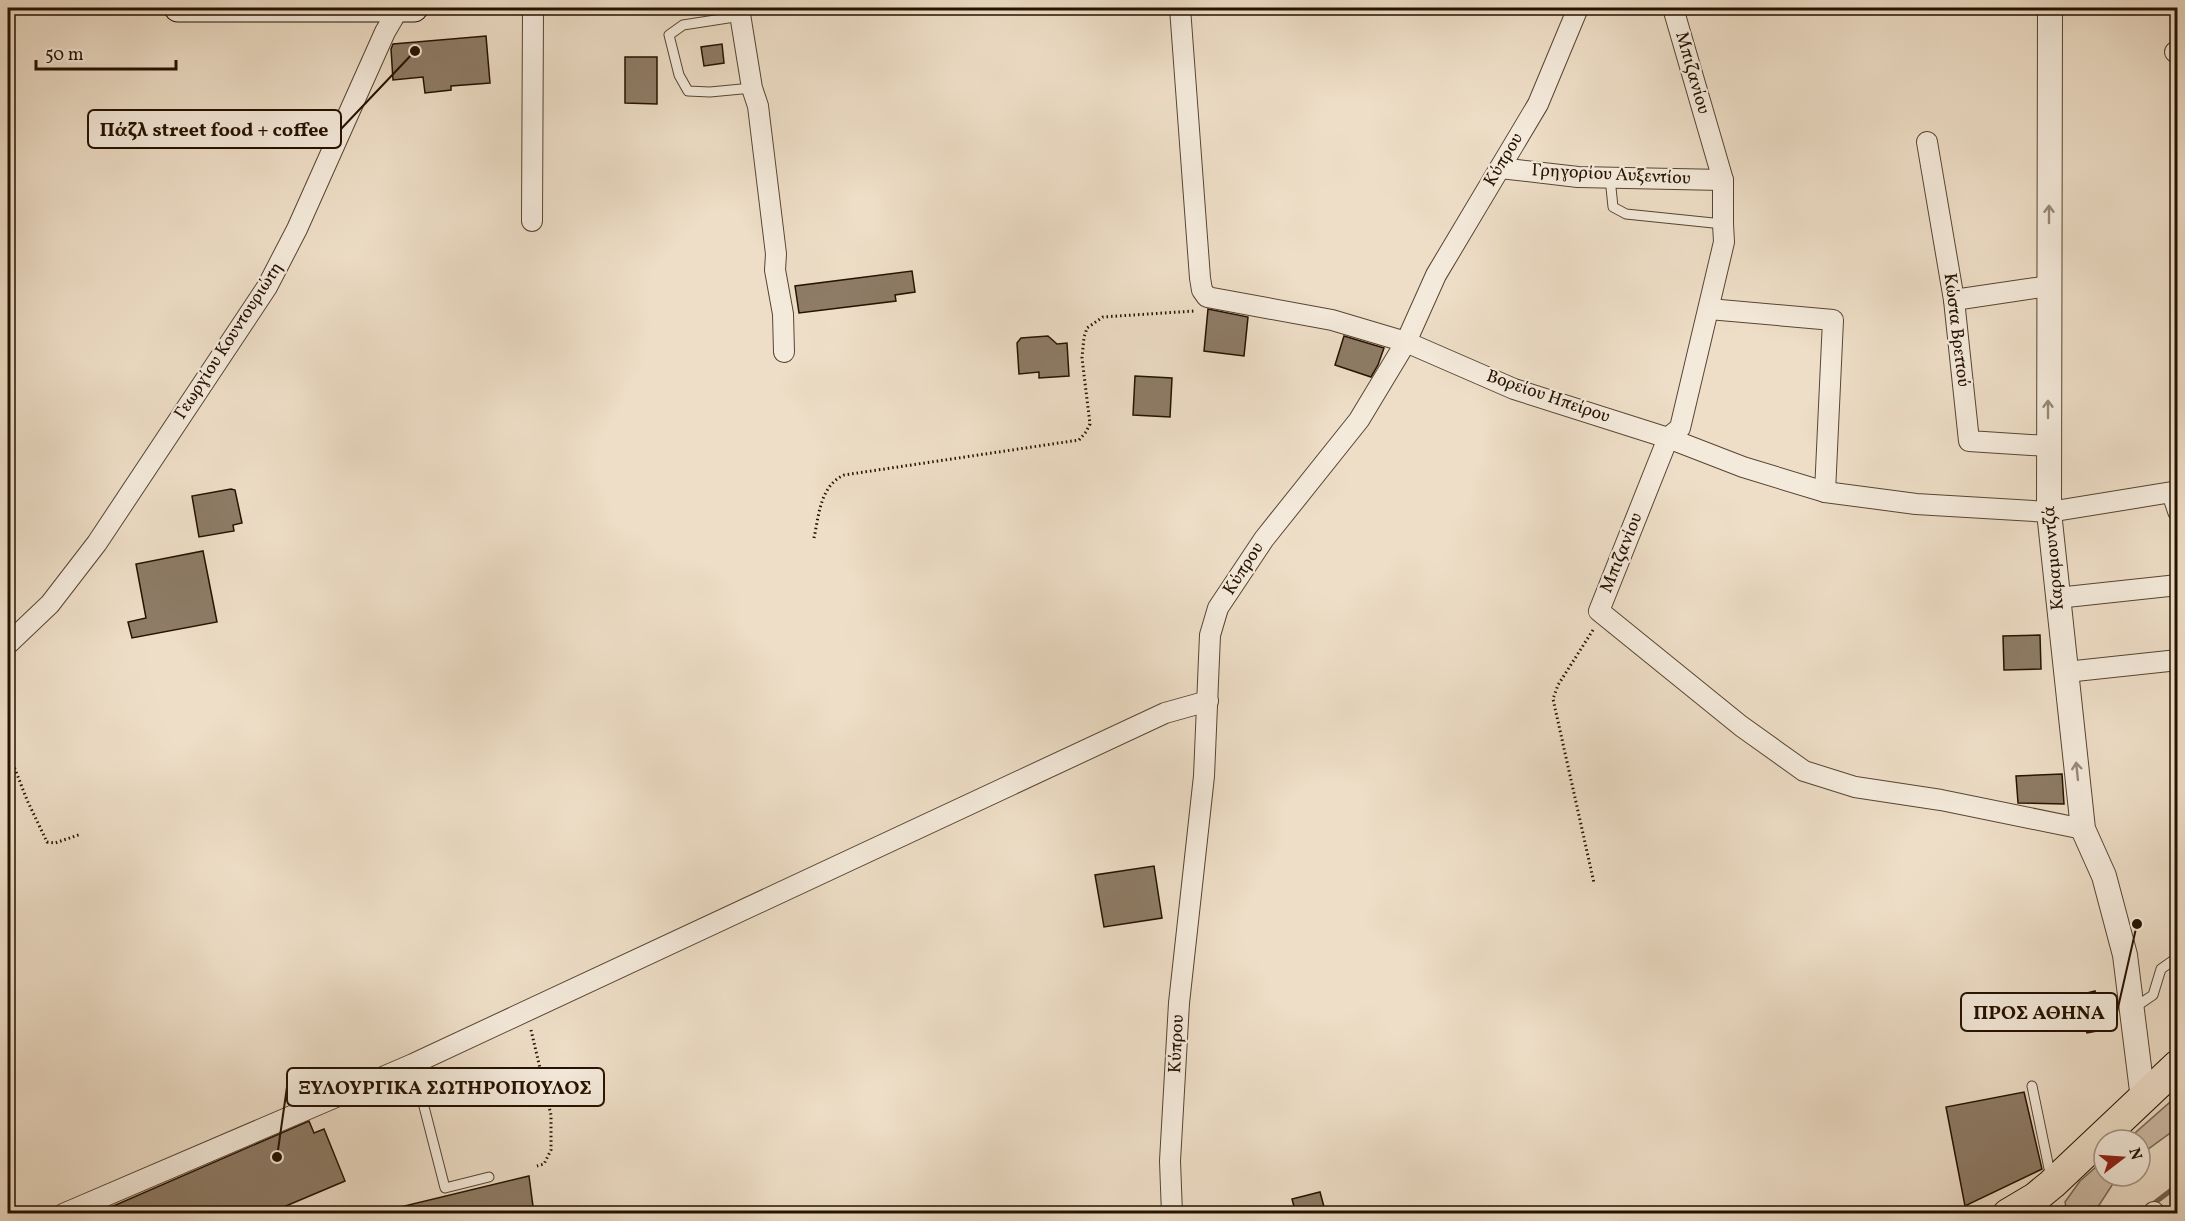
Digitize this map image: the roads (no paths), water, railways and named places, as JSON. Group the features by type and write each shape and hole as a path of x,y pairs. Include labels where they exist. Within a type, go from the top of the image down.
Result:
{"main road":[{"path":"178,8 404,8"},
{"path":"2026,1206 2178,1065"}],"street":[{"name":"Γεωργίου Κουντουριώτη","path":"8,644 50,604 97,543 267,287 297,229 385,32 404,8"},
{"path":"532,221 533,8"},
{"name":"Βορείου Ηπείρου","path":"1180,8 1202,291 1207,297 1332,320 1406,342 1514,389 1668,438 1743,467 1825,492 1916,504 2049,512 2176,498"},
{"name":"Κύπρου","path":"1172,1214 1170,1161 1179,1003 1204,776 1210,634 1218,608 1264,539 1359,420 1406,342 1436,275 1538,104 1578,8"},
{"name":"Μπιζανίου","path":"1674,8 1723,180 1724,242 1680,428 1668,438 1599,611 1741,726 1804,771 1855,787 1941,800 2083,829"},
{"name":"Καραμουντζά","path":"2050,8 2047,446 2049,512 2083,829 2104,876 2125,955 2143,1099"},
{"path":"740,12 752,88 758,106 776,254 775,270 783,314 784,352"},
{"name":"Κώστα Βρεττού","path":"1927,142 1954,300 1969,441 2047,446"},
{"name":"Γρηγορίου Αυξεντίου","path":"1500,168 1578,177 1723,180"},
{"path":"1954,300 2049,286"},
{"path":"1709,309 1833,320 1825,492"},
{"path":"2057,598 2178,585"},
{"path":"2066,672 2178,660"},
{"path":"63,1214 412,1064 1165,712 1208,701"}],"lane":[{"path":"740,12 683,25 669,35 679,75 688,91 710,92 752,88"},
{"path":"1610,178 1613,207 1626,213 1723,224"},
{"path":"2132,1009 2153,995 2162,969 2178,957"},
{"path":"412,1064 445,1188 489,1177"},
{"path":"2026,1206 2032,1086"}],"waterway":[{"path":"2140,1214 2178,1185"}],"place":[{"name":"Πάζλ street food + coffee","path":"415,51"},
{"name":"ΠΡΟΣ ΑΘΗΝΑ","path":"2137,924"},
{"name":"ΞΥΛΟΥΡΓΙΚΑ ΣΩΤΗΡΟΠΟΥΛΟΣ","path":"277,1157"}]}
